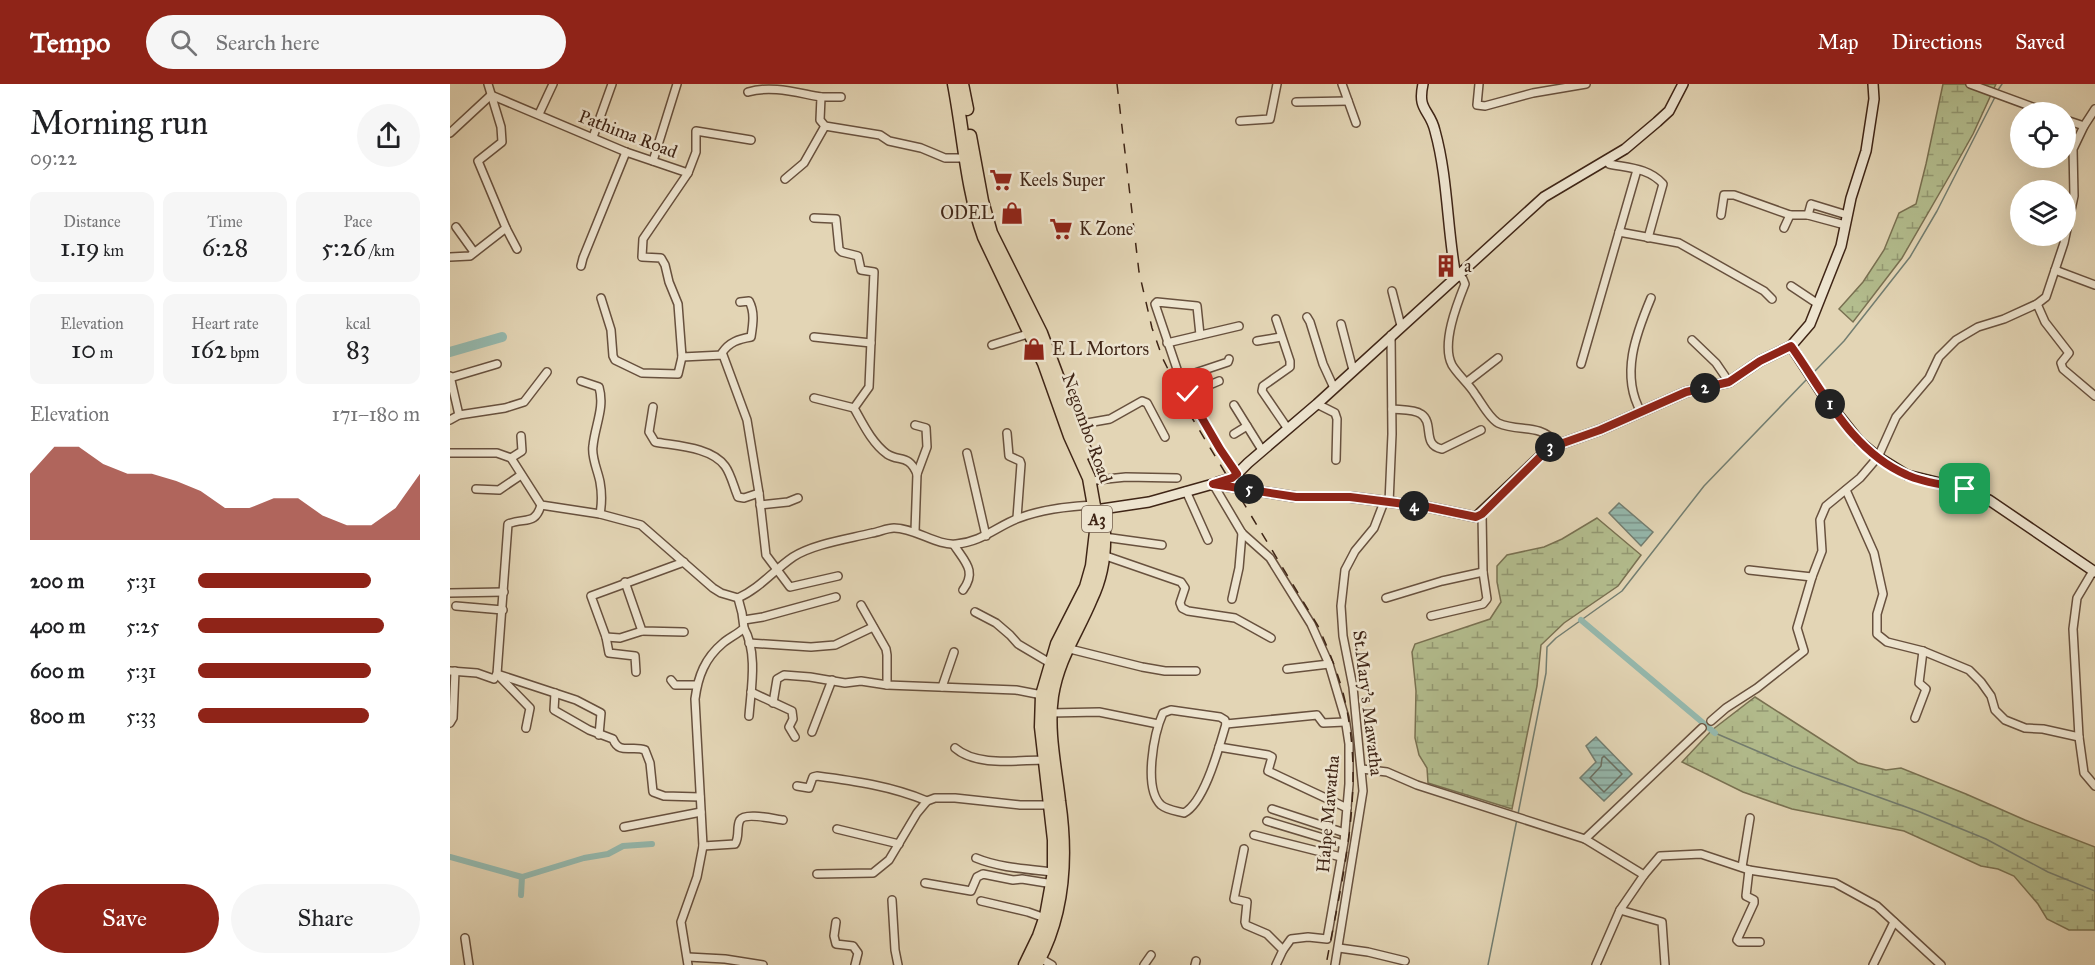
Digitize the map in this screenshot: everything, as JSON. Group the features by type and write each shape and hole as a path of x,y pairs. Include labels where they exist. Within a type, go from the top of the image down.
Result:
{"highway":[{"name":"Negombo Road","path":"954,84 971,197 984,237 1044,363 1099,507 1090,574 1050,663 1042,694 1041,727 1054,840 1053,878 1045,918 1025,965"},
{"name":"Negombo Road","path":"962,84 979,188 991,233 1041,333 1097,480 1104,537 1103,555 1095,591 1066,648 1057,675 1050,713 1064,861 1053,924 1038,961"}],"street":[{"path":"488,84 501,127 502,142 478,161 517,249"},
{"path":"539,114 554,84"},
{"path":"593,137 612,84"},
{"path":"653,161 677,84"},
{"path":"1240,121 1270,119 1277,84"},
{"path":"1342,84 1356,123"},
{"path":"1422,84 1421,105 1435,128 1442,163 1452,254 1457,276"},
{"path":"1479,84 1477,105 1485,106 1533,93 1586,84"},
{"path":"450,453 496,453 511,458 541,505 600,514 641,525 713,588 738,598 752,591 776,570 803,552 839,541 894,528 915,531 954,545 986,536 1017,518 1059,508 1149,502 1213,484 1237,474 1544,197 1633,142 1669,111 1683,84"},
{"path":"1213,484 1296,497 1350,497 1428,507 1472,517 1482,514 1533,462 1557,443 1600,430 1686,392 1729,382 1760,361 1791,346 1810,324 1841,246 1851,198 1866,151 1874,99 1873,84"},
{"path":"1970,84 2018,102"},
{"path":"748,92 759,88 771,88 821,97 841,97"},
{"path":"450,133 491,95"},
{"name":"Pathima Road","path":"491,95 626,152 688,173"},
{"path":"821,97 820,120 825,126 880,135 889,141 921,148 945,158 965,158"},
{"path":"1296,102 1348,101"},
{"path":"1711,721 1804,651 1797,628 1822,550 1820,520 1826,506 1860,478 1878,457 1896,417 1929,378 1939,357 1956,340 1978,327 2004,319 2037,304 2046,297 2064,243 2074,196 2073,149 2095,109"},
{"path":"2076,123 2084,126"},
{"path":"785,179 804,163 825,126"},
{"path":"601,298 611,330 615,360 642,373 678,374 682,357 678,304 669,282 666,264 661,258 642,257 643,239 688,173 696,152 696,131 751,140"},
{"path":"581,266 626,152"},
{"path":"1607,160 1609,164 1646,171 1656,176 1663,184 1648,238"},
{"path":"1581,364 1637,170"},
{"path":"1721,215 1724,195 1734,195 1790,215 1846,220"},
{"path":"1808,215 1811,204 1846,220"},
{"path":"1784,228 1790,215"},
{"path":"814,218 836,219 839,249 842,252 856,255 861,270 874,272 869,387 854,408"},
{"path":"456,227 474,252"},
{"path":"450,256 470,256 506,228"},
{"path":"1619,232 1679,243 1764,291 1772,299"},
{"path":"2055,270 2095,285"},
{"path":"1457,276 1463,279 1465,284 1452,321 1449,350 1452,364 1495,422 1540,430 1557,443"},
{"path":"1791,286 1818,304"},
{"path":"1392,291 1401,326"},
{"path":"1641,412 1635,402 1629,378 1641,322 1651,298"},
{"path":"740,302 749,301 751,303 754,322 751,337 736,340 725,347 722,353 747,420 766,555 790,587 838,576"},
{"path":"1200,335 1197,306 1157,302 1155,304 1180,378 1220,449 1237,474"},
{"path":"2037,304 2044,322 2069,353 2061,363 2063,369 2095,396"},
{"path":"1306,317 1310,322 1323,364 1334,388"},
{"path":"1276,320 1290,367 1263,386 1263,390 1288,429"},
{"path":"1341,324 1353,370"},
{"path":"1167,343 1239,326"},
{"path":"992,345 1031,333"},
{"path":"1387,503 1392,409 1391,335"},
{"path":"814,337 871,343"},
{"path":"1257,341 1281,337"},
{"path":"1692,340 1716,363 1729,382"},
{"path":"1791,346 1825,398 1859,441 1878,457 1907,475 1965,489 1989,500 2094,572 2078,598 2073,629 2079,737 2084,773 2095,786"},
{"path":"682,357 722,353"},
{"path":"1467,382 1498,358"},
{"path":"1180,378 1228,362 1229,359"},
{"path":"459,415 450,377 497,363"},
{"path":"450,420 459,415 505,408 524,402 547,372"},
{"path":"581,381 599,387 603,399 592,447 600,481 602,500 600,514"},
{"path":"1188,394 1219,381"},
{"path":"814,398 854,408 872,438 889,455 908,461 917,474"},
{"path":"1076,425 1110,419 1142,401 1147,403 1165,437"},
{"path":"1317,404 1335,413 1337,419 1336,460"},
{"path":"1234,405 1262,450"},
{"path":"653,406 649,432 655,442 713,456 726,466 738,497 744,498 759,493"},
{"path":"1392,409 1417,412 1423,415 1430,444 1435,448 1442,449 1481,430"},
{"path":"915,425 926,428 927,447 917,474 915,531"},
{"path":"1234,434 1247,426"},
{"path":"1007,433 1009,456 1020,461 1021,464 1017,518"},
{"path":"511,458 522,452 521,436"},
{"path":"967,453 986,536"},
{"path":"476,489 499,490 521,475"},
{"path":"1097,480 1126,477 1177,478"},
{"name":"Halpe Mawatha","path":"1213,484 1242,533 1270,558 1311,624 1329,664 1345,722 1349,744 1345,833 1327,939"},
{"path":"1846,490 1874,553 1883,594 1877,614 1877,634 1887,642 1923,651 1969,670 1986,689 1991,696 1995,710 2005,720 2025,728 2043,729 2079,737"},
{"path":"1186,492 1209,540"},
{"path":"760,505 788,502 798,498"},
{"name":"St.Mary's Mawatha","path":"1335,965 1364,791 1341,606 1345,570 1354,551 1374,528 1387,503"},
{"path":"450,723 453,718 453,671 477,673 494,679 497,674 508,524 532,520 536,517 541,505"},
{"path":"1431,616 1482,604 1487,599 1483,572 1482,514"},
{"path":"1232,599 1239,568 1242,533"},
{"path":"1104,537 1162,544"},
{"path":"954,545 970,570 971,578 963,590"},
{"path":"1103,555 1181,582 1185,588 1179,603 1188,611 1235,618 1271,638"},
{"path":"636,672 635,656 609,653 606,637 591,596 684,562"},
{"path":"1749,570 1812,577"},
{"path":"1386,598 1442,581 1483,572"},
{"path":"626,582 642,631"},
{"path":"450,593 504,592"},
{"path":"763,965 688,961 681,922 697,877 703,846 695,699 697,685 701,670 713,654 744,624 836,597"},
{"path":"738,598 749,644 752,669 749,716"},
{"path":"861,604 887,655 887,685"},
{"path":"456,606 503,610"},
{"path":"975,612 996,623 1018,644 1050,663"},
{"path":"749,644 811,647 835,645 873,627"},
{"path":"606,637 620,638 642,631 684,632"},
{"path":"1066,648 1142,668 1196,671"},
{"path":"1915,718 1926,689 1918,683 1923,651"},
{"path":"942,687 954,652"},
{"path":"1287,669 1329,664"},
{"path":"497,674 555,693 601,713 599,735"},
{"path":"497,674 530,708 526,728"},
{"path":"773,703 777,679 780,676 810,677 845,683 861,681 887,685 1016,690 1042,694"},
{"path":"670,680 675,686 697,685"},
{"path":"812,732 832,680"},
{"path":"751,692 792,711 793,719 789,727 795,737"},
{"path":"555,693 554,710 599,735 613,739 619,748 645,750 650,763 653,792 664,796 700,797"},
{"path":"1171,710 1220,717 1225,720 1226,724 1201,793 1190,810 1184,813 1160,804 1154,794 1151,773 1158,724 1163,713 1171,710"},
{"path":"1050,713 1099,712 1158,724"},
{"path":"1226,724 1317,715 1323,723 1345,722"},
{"path":"1585,839 1702,728"},
{"path":"1219,747 1268,755 1272,757 1268,771 1347,808"},
{"path":"956,748 964,756 981,759 1045,760"},
{"path":"1362,769 1387,772 1417,785 1585,839 1644,874"},
{"path":"797,786 809,788 813,777 817,776 872,783 927,801"},
{"path":"817,874 873,873 889,860 917,813 927,801 935,798 1020,805 1051,805"},
{"path":"1272,809 1345,833"},
{"path":"624,827 701,812"},
{"path":"703,846 735,843 742,817 783,820"},
{"path":"1749,818 1746,896 1754,900 1754,903 1737,940 1760,942"},
{"path":"1267,821 1343,844"},
{"path":"837,829 899,844"},
{"path":"1254,835 1341,857"},
{"path":"1244,849 1234,898 1247,902 1246,925 1267,934 1282,950"},
{"path":"1596,965 1620,910 1644,874 1660,856 1701,854 1746,868 1834,883 1877,906 1941,965"},
{"path":"975,858 1053,878"},
{"path":"925,883 971,891 977,877 983,874 1013,880 1053,878"},
{"path":"892,900 898,965"},
{"path":"981,901 1045,918"},
{"path":"1620,910 1662,922 1665,965"},
{"path":"836,922 834,936 836,944 853,946 858,952 855,965"},
{"path":"1873,965 1894,922"},
{"path":"1276,965 1282,950 1291,939 1308,937 1327,939 1405,961"},
{"path":"465,938 469,965"},
{"path":"1144,965 1151,955"},
{"path":"1038,961 1052,965"}],"green space":[{"path":"1943,84 1996,84 1973,134 1902,258 1853,322 1839,309 1863,282 1884,250 1899,213 1916,204"},
{"path":"1597,518 1641,555 1618,586 1564,623 1541,645 1537,686 1512,809 1428,783 1427,768 1419,755 1415,738 1416,691 1412,652 1415,644 1490,619 1501,602 1497,566 1507,555 1544,547"},
{"path":"1755,697 1858,763 1886,770 1901,768 2095,847 2095,930 2069,930 2047,919 2038,904 2014,876 1998,869 1981,866 1904,831 1792,809 1743,792 1682,762 1712,730"}],"water":[{"path":"1619,503 1653,532 1641,546 1609,513"},
{"path":"1596,737 1632,774 1604,801 1580,778 1596,762 1586,746"}],"waterway":[{"path":"1998,90 2002,84"},
{"path":"1814,372 1844,341 1910,257 1937,211 1995,97"},
{"path":"450,352 502,337"},
{"path":"1518,814 1546,673 1547,647 1556,638 1622,591 1704,486 1808,378"},
{"path":"1581,620 1715,733"},
{"path":"1715,733 1792,766 1920,812 1986,839 2048,872 2095,891"},
{"path":"1488,965 1517,819"},
{"path":"521,895 522,877 584,858 608,854 623,846 652,844"},
{"path":"450,857 522,877"}],"railway":[{"path":"1117,84 1139,272 1152,328 1163,359 1192,418 1318,626 1336,670 1346,704 1352,747 1352,810 1344,873 1326,965"}],"place":[{"name":"Keels Super","path":"1001,180"},
{"name":"ODEL","path":"1012,213"},
{"name":"K Zone","path":"1061,229"},
{"name":"a","path":"1446,266"},
{"name":"E L Mortors","path":"1034,349"}],"route":[{"path":"1188,394 1237,474 1213,484 1296,497 1350,497 1428,507 1476,517 1482,514 1526,469 1557,443 1600,430 1686,392 1729,382 1760,361 1791,346 1825,398 1859,441 1878,457 1907,475 1965,489"}]}
